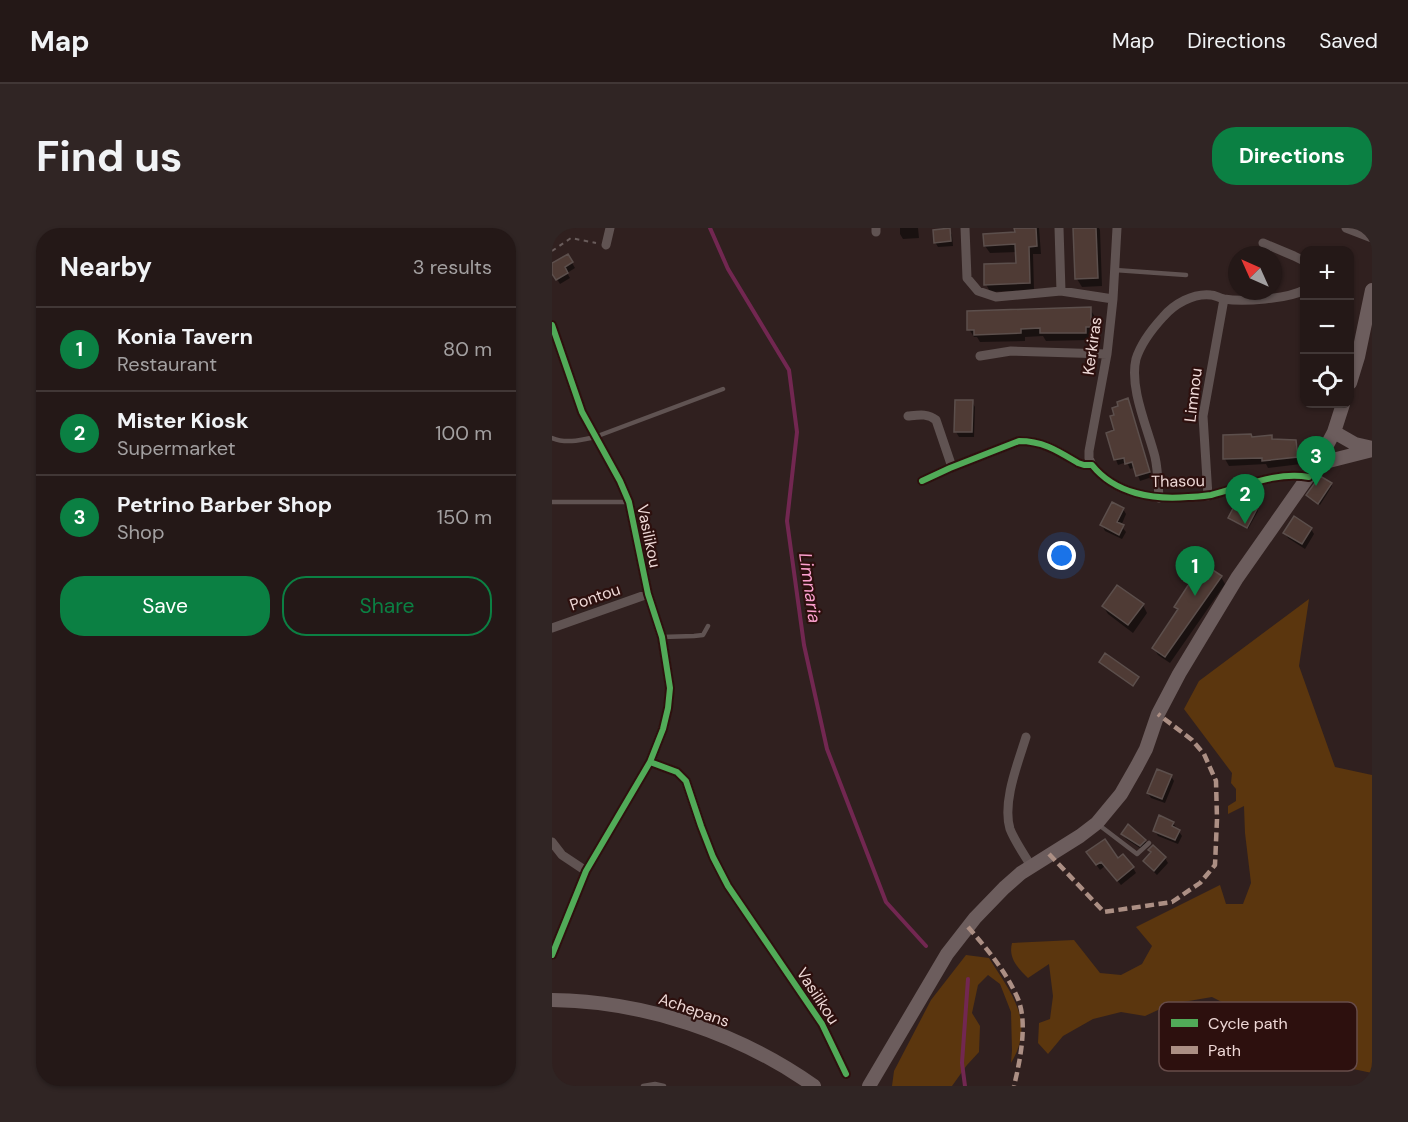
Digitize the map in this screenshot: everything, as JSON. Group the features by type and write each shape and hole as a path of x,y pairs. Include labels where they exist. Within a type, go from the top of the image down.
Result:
{"main road":[{"path":"1354,370 1372,290"},
{"path":"869,1086 932,978 962,933 1004,888 1031,866 1097,823 1121,794 1146,749 1158,714 1179,674 1237,578 1317,464 1334,432 1342,408"},
{"path":"1334,432 1355,444 1372,449"},
{"path":"1317,464 1372,449"},
{"name":"Achepans","path":"552,1000 580,1000 606,1004 690,1024 760,1054 814,1086"}],"street":[{"path":"606,245 610,228"},
{"path":"965,228 967,278 978,291 996,297 1061,291 1113,299"},
{"path":"1059,228 1061,291"},
{"name":"Kerkiras","path":"1092,465 1089,451 1107,354 1117,228"},
{"path":"1346,228 1372,238"},
{"path":"1263,243 1300,258"},
{"path":"1159,498 1155,457 1144,424 1134,370 1144,341 1172,308 1197,296 1212,295 1224,299 1251,300 1300,293"},
{"name":"Limnou","path":"1208,496 1203,416 1224,299"},
{"name":"Vasilikou","path":"552,325 582,412 629,502 648,594 662,637 670,687 663,729 650,762 586,872 552,955"},
{"path":"981,356 1011,351 1107,354"},
{"path":"908,416 934,417 952,467"},
{"name":"Thasou","path":"922,481 1018,441 1042,444 1078,463 1092,465 1102,476 1122,489 1159,498 1208,496 1282,475 1309,477"},
{"name":"Pontou","path":"552,628 648,594"},
{"path":"1026,737 1012,783 1008,815 1010,828 1031,866"},
{"name":"Vasilikou","path":"650,762 677,772 686,781 713,857 728,886 822,1024 846,1074"},
{"path":"552,842 562,855 586,872"}],"lane":[{"path":"1115,270 1186,275"},
{"path":"552,438 559,441 574,441 596,437 723,389"},
{"path":"552,502 629,502"},
{"path":"662,637 703,635 708,626"},
{"path":"1097,823 1137,854 1149,843"},
{"path":"643,1086 656,1084 664,1086"}],"path":[{"path":"552,251 571,238 606,245"}],"shaded area":[{"path":"1309,599 1299,666 1335,767 1372,775 1372,1073 1357,1070 1357,1002 1222,1002 1212,997 1183,1002 1159,1002 1159,1010 1145,1016 1121,1012 1093,1019 1063,1036 1048,1054 1038,1043 1039,1023 1050,1019 1053,996 1049,964 1028,978 1013,958 1012,943 1074,940 1100,973 1121,975 1142,964 1152,946 1136,927 1220,885 1226,904 1243,904 1251,883 1244,806 1228,814 1228,806 1236,801 1236,789 1231,783 1232,773 1184,709 1199,681"},
{"path":"966,955 989,958 1018,1008 1021,1034 1011,1063 1011,1012 1000,984 988,975 978,985 972,1013 980,1026 979,1052 952,1086 892,1086 894,1071 931,1000"}],"building":[{"path":"950,228 951,241 934,243 933,230"},
{"path":"1014,228 1036,228 1037,246 1029,247 1030,283 984,285 984,264 1016,263 1015,244 984,246 983,234 1015,232"},
{"path":"1073,228 1096,228 1098,278 1075,279"},
{"path":"568,254 573,262 565,267 568,273 556,280 552,274 552,263"},
{"path":"1091,307 1091,327 1086,327 1086,333 1040,333 1040,328 1021,329 1021,333 974,335 974,330 967,330 967,311"},
{"path":"1128,398 1150,472 1136,476 1132,462 1125,464 1124,458 1114,460 1106,433 1114,430 1110,416 1114,415 1112,408 1118,406 1117,402"},
{"path":"955,400 973,400 972,432 954,432"},
{"path":"1251,434 1252,437 1272,435 1272,439 1296,440 1298,457 1262,461 1262,458 1223,459 1223,435"},
{"path":"1320,476 1332,483 1318,504 1306,495"},
{"path":"1239,497 1258,507 1247,528 1228,518"},
{"path":"1112,502 1124,508 1117,522 1124,525 1119,535 1100,525"},
{"path":"1294,516 1312,528 1302,544 1283,533"},
{"path":"1190,555 1222,576 1165,657 1152,648 1178,609 1174,607 1189,584 1184,581 1188,576 1179,571"},
{"path":"1117,585 1144,604 1128,625 1102,606"},
{"path":"1105,653 1139,677 1133,686 1099,662"},
{"path":"1157,769 1172,775 1162,799 1147,793"},
{"path":"1159,815 1174,822 1172,826 1180,830 1175,840 1153,831"},
{"path":"1128,824 1146,840 1140,846 1121,834"},
{"path":"1105,839 1118,858 1123,854 1134,867 1117,881 1101,862 1096,865 1086,852"},
{"path":"1153,845 1166,857 1154,871 1143,861 1151,852 1148,850"}],"waterway":[{"name":"Limnaria","path":"710,228 728,269 789,370 797,432 787,521 804,645 827,749 886,902 926,946"},
{"name":"Limnaria","path":"965,1086 962,1063 968,979"}],"marked path":[{"path":"1049,854 1104,912 1172,902 1200,883 1215,865 1216,781 1204,754 1192,740 1158,714"},
{"path":"968,927 1002,970 1021,1009 1022,1042 1014,1086"}],"cycle path":[{"path":"552,325 582,412 629,502 648,594 662,637 670,688 663,729 650,762 586,871 552,955"},
{"path":"922,481 1019,441 1043,445 1078,463 1092,465 1112,483 1149,496 1175,498 1203,496 1272,478 1309,477"},
{"path":"650,762 677,772 686,781 713,857 728,886 822,1024 846,1074"}],"place":[{"name":"Petrino Barber Shop","path":"1316,486"},
{"name":"Mister Kiosk","path":"1245,524"},
{"name":"Konia Tavern","path":"1195,596"}]}
